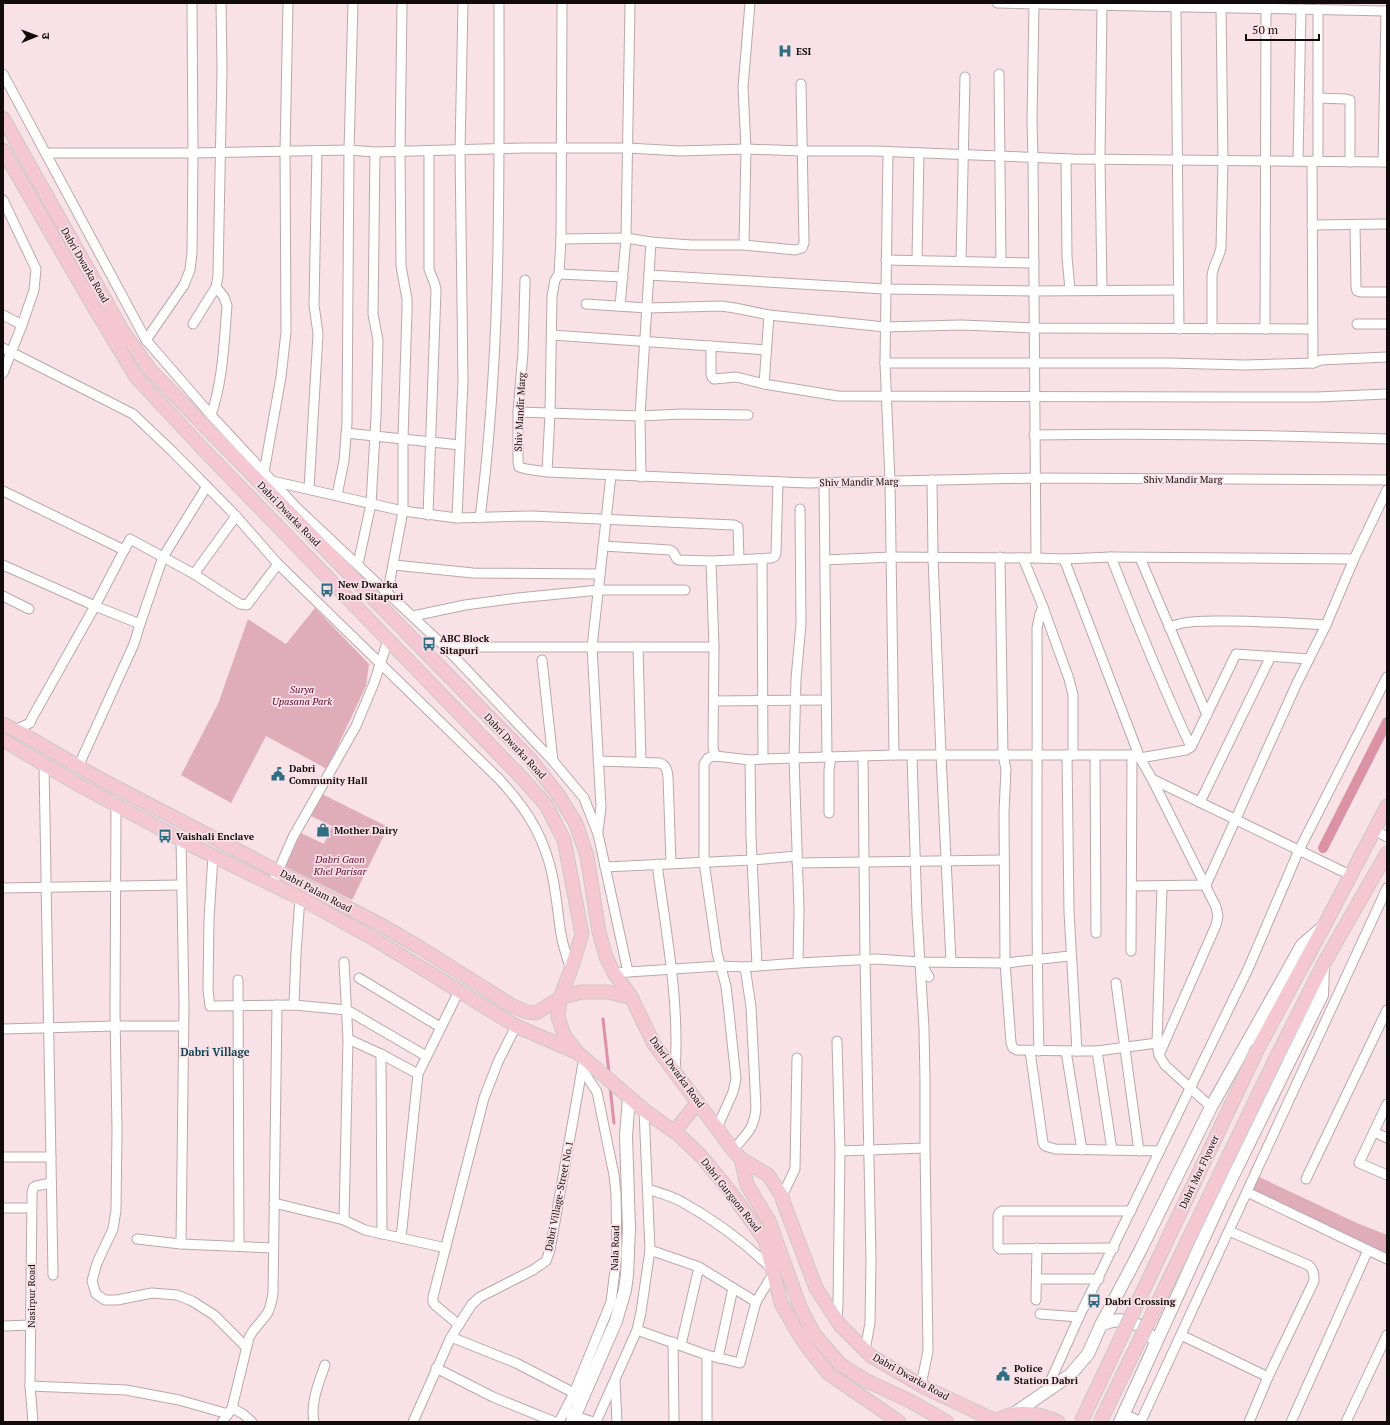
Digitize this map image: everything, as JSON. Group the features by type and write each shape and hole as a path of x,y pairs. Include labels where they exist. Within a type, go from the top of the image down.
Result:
{"main road":[{"name":"Dabri Dwarka Road","path":"3,118 122,330 151,371 530,759 559,796 576,824 587,856 599,932 606,957 614,973 632,998 654,1044 737,1155 768,1175 782,1196 816,1288 840,1325 871,1356 921,1385 996,1421"},
{"name":"Dabri Dwarka Road","path":"3,150 136,377 204,450 523,779 546,805 564,840 582,934 572,969 560,998 558,1017 564,1035 584,1061"},
{"name":"Dabri Palam Road","path":"3,724 100,779 279,871 419,946 511,1005 526,1012 536,1013 560,998 581,992 608,992 632,998"},
{"name":"Dabri Palam Road","path":"3,740 116,805 300,898 376,940 516,1026 584,1061"},
{"name":"Dabri Mor Flyover","path":"1081,1422 1258,1048 1387,806"},
{"name":"Dabri Mor Flyover","path":"1100,1422 1276,1058 1323,965 1387,853"},
{"path":"1012,1415 1070,1374 1088,1354 1101,1325 1140,1251 1211,1106 1302,945 1324,926"},
{"path":"1122,1418 1221,1200 1322,995 1323,965"},
{"name":"Dabri Gurgaon Road","path":"584,1061 644,1110 674,1132 701,1156 729,1190 765,1240 781,1303 798,1333 828,1373 899,1422"},
{"path":"570,1417 616,1321 625,1290 627,1276 628,1228 626,1136 627,1095"},
{"path":"674,1132 698,1102"},
{"path":"737,1155 747,1185 769,1221 800,1307 814,1334 840,1364 867,1381 910,1401 947,1422"},
{"path":"1101,1325 1116,1320 1133,1322 1146,1331 1155,1345"},
{"path":"996,1421 1003,1416 1024,1413 1037,1414 1058,1422"}],"street":[{"path":"146,340 184,285 190,270 192,253 193,152 192,3"},
{"path":"193,324 216,287 218,276 222,70 221,3"},
{"path":"264,472 281,377 286,332 285,151 288,3"},
{"path":"337,495 344,461 346,433 349,150 353,3"},
{"path":"379,606 387,592 394,565 403,511 403,438 407,299 401,266 400,152 402,3"},
{"path":"457,518 463,374 460,150 463,3"},
{"path":"480,518 487,466 498,294 499,3"},
{"path":"547,472 553,288 555,280 559,274 561,239 562,3"},
{"path":"620,306 626,238 630,3"},
{"path":"744,245 746,149 743,87 750,3"},
{"path":"46,152 349,150 400,152 499,149 628,148 680,151 746,149 888,152 1066,159 1385,162 1386,11 1301,9 1284,6 1266,8 997,3"},
{"path":"1034,4 1032,120 1035,328 1034,478 1036,558"},
{"path":"1102,5 1100,159 1102,290"},
{"path":"1176,7 1177,290 1179,329"},
{"path":"1212,329 1213,267 1219,256 1221,248 1223,160 1221,7"},
{"path":"1265,329 1264,160 1266,8"},
{"path":"1298,161 1301,9"},
{"path":"1313,363 1312,225 1318,98 1318,9"},
{"path":"3,74 146,340 211,416 297,508 445,647 553,761 584,798 598,834 628,972"},
{"path":"999,74 1001,262"},
{"path":"961,261 965,78"},
{"path":"561,239 626,238 651,242 691,245 744,245 795,250 802,248 804,243 800,84"},
{"path":"1318,98 1350,100 1350,162"},
{"path":"309,489 318,334 314,305 317,151"},
{"path":"428,515 436,290 435,282 429,269 429,151"},
{"path":"358,564 371,504 375,435 378,340 373,314 375,152"},
{"path":"888,152 885,289 885,396 890,481 894,755"},
{"path":"917,260 920,153"},
{"path":"1066,159 1067,257 1070,290"},
{"path":"3,200 36,269 34,290 22,325 7,350 3,373"},
{"path":"1355,224 1357,291 1387,292"},
{"path":"1312,225 1387,224"},
{"path":"641,477 640,416 651,242"},
{"path":"886,260 1034,263"},
{"path":"559,274 623,277"},
{"path":"649,275 885,289 1034,291 1177,290"},
{"name":"Shiv Mandir Marg","path":"525,280 523,352 518,412 518,462 519,467 526,469 547,472 641,477 824,483 1034,478 1387,480"},
{"path":"211,416 219,383 227,306 224,297 216,287"},
{"path":"586,304 647,308 721,306 769,315 885,327 961,325 1035,328 1312,329"},
{"path":"3,315 22,325"},
{"path":"764,384 769,315"},
{"path":"1357,324 1387,324"},
{"path":"552,336 766,350"},
{"path":"711,346 712,377 717,379 736,377 764,384 838,396 1310,397 1387,394"},
{"path":"7,350 133,414 207,486 236,516 278,564 499,779 518,800 539,832 550,863 558,906 561,934 564,948 572,969"},
{"path":"885,362 1168,363 1245,365 1313,363 1321,360 1387,356"},
{"path":"518,412 640,416 682,414 748,415"},
{"path":"346,433 460,445"},
{"path":"1034,435 1264,435 1387,439"},
{"path":"598,834 600,806 592,646 610,475"},
{"path":"932,480 933,558 951,962"},
{"path":"272,481 403,511 457,518 531,516 737,526 739,560"},
{"path":"603,546 670,550 678,560 711,561 772,558 776,553 778,482"},
{"path":"824,483 827,616 826,700 829,757 829,813"},
{"path":"78,767 134,644 163,557 207,486"},
{"path":"1206,884 1387,490"},
{"path":"3,491 124,550"},
{"path":"798,963 799,910 794,758 796,679 802,624 800,509"},
{"path":"194,574 236,516"},
{"path":"15,730 30,723 98,607 130,539 194,574 244,606 250,602 278,564"},
{"path":"825,560 891,557 1000,557 1064,559 1354,559"},
{"path":"1000,557 1003,756 1006,769 1004,860 1005,963 1011,1043 1013,1048 1017,1050 1034,1051 1097,1050 1157,1043"},
{"path":"1024,558 1069,679 1073,695 1070,755 1068,912 1077,1051"},
{"path":"1111,558 1144,642 1191,747"},
{"path":"1140,558 1207,715"},
{"path":"762,559 762,759"},
{"path":"1064,559 1136,756 1152,779 1206,884 1216,907 1218,916 1216,925 1159,1055"},
{"path":"711,561 714,647 713,748 715,756"},
{"path":"3,564 98,607 140,624"},
{"path":"394,565 473,573 600,574"},
{"path":"413,616 465,605 599,590 685,590"},
{"path":"3,596 29,609"},
{"path":"1043,607 1037,628 1038,755 1034,1051 1044,1143 1045,1146 1055,1149 1160,1151"},
{"path":"1169,627 1180,623 1195,621 1240,621 1326,625"},
{"path":"272,885 294,837 356,726 374,683 388,640"},
{"path":"445,647 714,647"},
{"path":"638,647 641,762"},
{"path":"717,1128 733,1092 736,1080 726,986 717,953 704,862 704,764 708,758 715,756 750,760 894,755 1136,756 1177,752 1191,747 1236,654 1309,659"},
{"path":"1200,802 1271,656"},
{"path":"542,660 553,761"},
{"path":"1046,1391 1079,1317 1114,1248 1248,969 1299,850 1387,677"},
{"path":"714,701 826,700"},
{"path":"1095,755 1096,933"},
{"path":"863,756 871,1296 870,1323 865,1350"},
{"path":"912,756 918,940 925,1081 928,1345 927,1362 921,1385"},
{"path":"1131,951 1131,837 1136,756"},
{"path":"750,760 752,860 757,966"},
{"path":"598,761 660,763 665,765 667,770 672,863"},
{"path":"44,764 50,1028 53,1275"},
{"path":"1152,779 1350,875"},
{"path":"116,805 117,887 115,1026 117,1130 115,1220 113,1229 97,1263 92,1281 96,1294 105,1300 117,1300 152,1294 177,1295 192,1301 214,1315 246,1347"},
{"path":"1375,830 1387,837"},
{"path":"181,839 184,1005 181,1244"},
{"path":"213,855 208,919 208,990 210,1006 294,1005 347,1010 426,1056"},
{"path":"605,867 672,863 797,859 864,861 1004,860"},
{"path":"657,864 671,969 677,1046 675,1072"},
{"path":"1132,886 1206,884"},
{"path":"3,888 181,886"},
{"path":"1162,886 1157,1043 1159,1055 1165,1065 1211,1106"},
{"path":"1122,1418 1142,1422 1387,888"},
{"path":"294,1005 300,898"},
{"path":"614,973 720,966 745,967 865,959 920,962 1005,963 1070,956"},
{"path":"344,962 348,1039 344,1220"},
{"path":"920,962 929,977"},
{"path":"737,1155 752,1128 756,1108 751,1007 745,967"},
{"path":"359,978 440,1027"},
{"path":"238,980 239,1246"},
{"path":"1116,983 1139,1151"},
{"path":"401,1238 418,1074 459,991"},
{"path":"222,1422 230,1411 246,1347 252,1331 268,1313 272,1302 277,1005"},
{"path":"1306,1180 1387,1010"},
{"path":"3,1028 183,1026"},
{"path":"459,1325 435,1305 433,1302 433,1297 484,1098 498,1062 516,1026"},
{"path":"348,1039 381,1054 418,1074"},
{"path":"837,1041 840,1151 837,1320"},
{"path":"1097,1050 1112,1150"},
{"path":"1066,1051 1082,1150"},
{"path":"381,1054 382,1234"},
{"path":"782,1196 795,1170 797,1058"},
{"name":"Dabri Village-Street No.1","path":"413,1422 451,1337 472,1304 480,1297 533,1270 546,1261 550,1250 584,1061"},
{"name":"Nala Road","path":"559,1422 570,1417 574,1393 611,1302 617,1254 616,1194 614,1175 597,1092 584,1061"},
{"path":"1387,1104 1359,1163 1387,1175"},
{"path":"570,1417 595,1422 637,1330 650,1250 644,1110"},
{"path":"1374,1132 1387,1138"},
{"path":"840,1151 925,1148"},
{"path":"3,1157 51,1157"},
{"name":"Nasirpur Road","path":"33,1422 30,1386 33,1188 51,1183"},
{"path":"637,1330 707,1355 740,1363 756,1302 773,1272 741,1241 703,1214 681,1201 648,1189"},
{"path":"1247,1192 1387,1259"},
{"path":"274,1203 344,1220 365,1230 446,1248"},
{"path":"3,1208 32,1208"},
{"path":"1114,1248 999,1248 999,1212 1131,1211"},
{"path":"1229,1231 1308,1265 1312,1268 1314,1274 1314,1281 1268,1377 1250,1422"},
{"path":"137,1239 181,1244 273,1248"},
{"path":"1036,1300 1037,1248"},
{"path":"650,1250 699,1267 756,1302"},
{"path":"1291,1422 1368,1250"},
{"path":"674,1422 677,1344 699,1267"},
{"path":"1037,1279 1099,1278"},
{"path":"718,1358 733,1288"},
{"path":"1040,1314 1079,1317"},
{"path":"3,1326 31,1325"},
{"path":"1181,1335 1268,1377"},
{"path":"1346,1422 1387,1335"},
{"path":"451,1337 516,1363 574,1393"},
{"path":"707,1355 707,1422"},
{"path":"314,1422 314,1408 317,1388 325,1364"},
{"path":"436,1368 493,1397 555,1422"},
{"path":"615,1379 617,1422"},
{"path":"30,1386 126,1390 243,1414 252,1422"}],"green space":[{"name":"Surya Upasana Park","path":"315,608 369,664 366,686 327,769 266,736 231,803 181,775 218,704 248,619 286,644"},
{"name":"Dabri Gaon Khel Parisar","path":"322,794 388,827 352,900 284,866 301,833 324,844 332,826 311,816"},
{"path":"1259,1177 1357,1223 1387,1235 1387,1260 1252,1192"}],"waterway":[{"path":"1323,848 1387,722"},
{"path":"603,1019 609,1073"},
{"path":"610,1087 614,1123"}],"place":[{"name":"ESI","path":"785,51"},
{"name":"New Dwarka Road Sitapuri","path":"327,590"},
{"name":"ABC Block Sitapuri","path":"429,644"},
{"name":"Dabri Community Hall","path":"278,774"},
{"name":"Mother Dairy","path":"323,830"},
{"name":"Vaishali Enclave","path":"165,836"},
{"name":"Dabri Crossing","path":"1094,1301"},
{"name":"Police Station Dabri","path":"1003,1374"}],"district":[{"name":"Dabri Village","path":"215,1052"}]}
